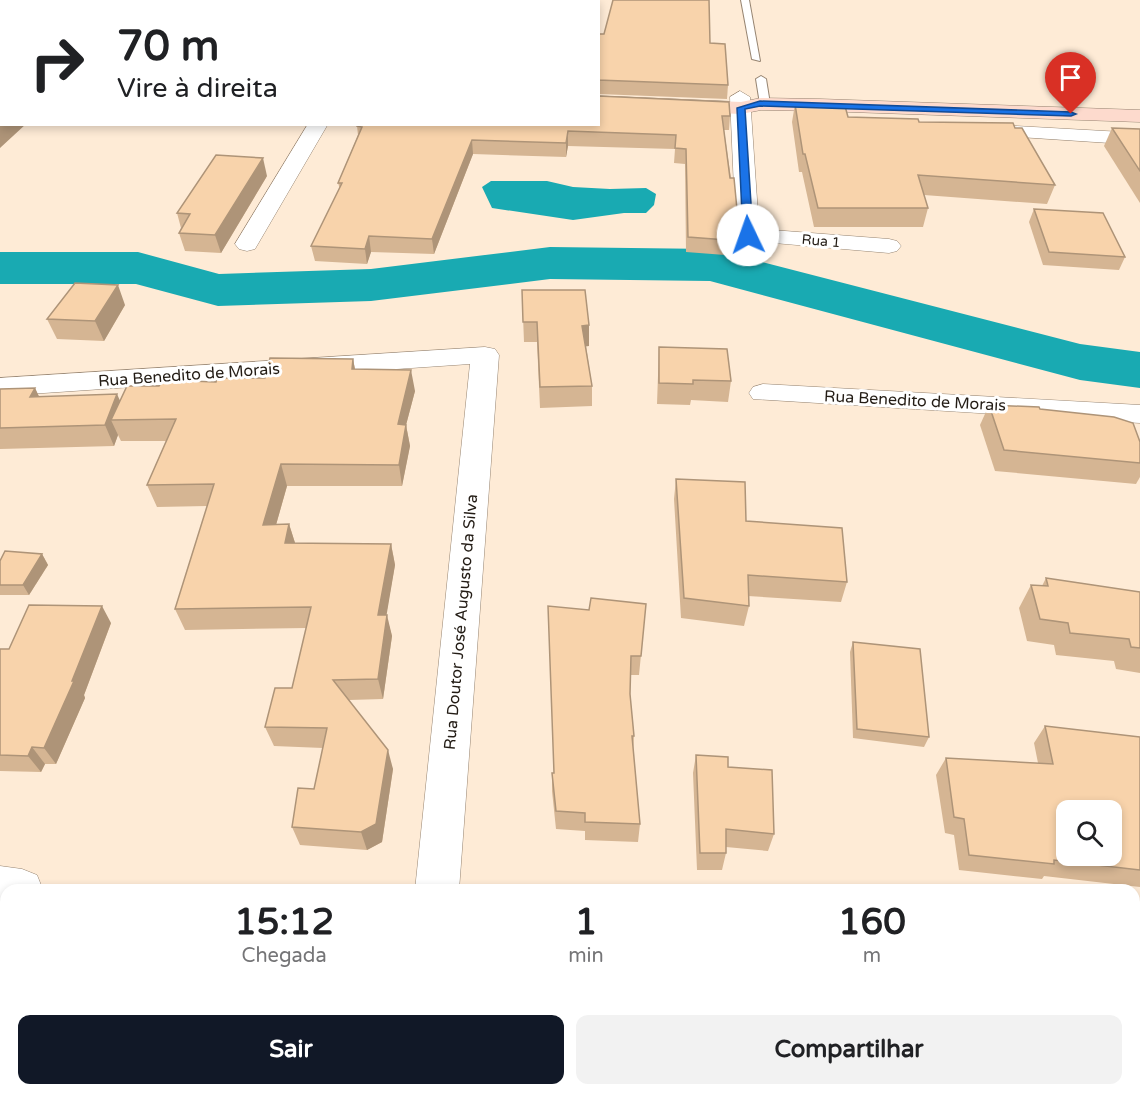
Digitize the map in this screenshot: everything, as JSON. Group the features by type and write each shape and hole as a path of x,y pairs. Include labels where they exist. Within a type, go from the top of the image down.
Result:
{"main road":[{"path":"600,90 752,103"},
{"path":"600,102 752,103 1140,117"}],"street":[{"name":"Rua 1","path":"752,103 748,235 889,246"},
{"path":"820,105 853,120 876,123 1140,139"},
{"path":"247,244 317,126"},
{"name":"Rua Benedito de Morais","path":"0,387 485,355"},
{"name":"Rua Doutor José Augusto da Silva","path":"438,884 485,355"},
{"name":"Rua Benedito de Morais","path":"763,393 1140,414"}],"lane":[{"path":"745,0 757,59"},
{"path":"752,103 761,80"}],"water":[{"path":"491,181 547,181 573,187 610,189 646,188 656,194 654,205 646,213 624,213 573,220 492,208 482,187"}],"building":[{"path":"613,0 709,0 710,43 725,44 728,85 600,80 600,34 604,34"},
{"path":"600,96 729,102 730,116 722,116 730,178 734,178 740,241 688,237 686,149 675,148 676,135 568,131 566,143 472,140 432,239 369,236 365,249 311,246 342,183 338,183 362,127 357,126 600,126"},
{"path":"795,104 845,106 848,117 918,119 919,122 1013,123 1015,128 1022,128 1055,185 918,175 928,208 818,208 805,154 803,154"},
{"path":"1112,128 1140,129 1140,171"},
{"path":"216,155 263,158 215,235 179,233 190,214 177,213"},
{"path":"1034,209 1103,213 1125,257 1049,252"},
{"path":"75,283 118,285 95,321 47,319"},
{"path":"522,290 585,290 589,325 582,326 592,386 540,387 537,322 523,322"},
{"path":"659,347 727,349 731,381 693,380 693,384 659,383"},
{"path":"270,358 353,359 352,369 411,370 398,424 406,425 399,465 281,464 263,525 289,524 285,543 391,544 378,615 387,615 378,679 333,680 388,750 376,824 361,832 292,827 298,788 314,789 327,728 265,727 275,688 292,688 311,607 175,609 214,484 147,485 176,419 111,420 127,386 159,386 163,380 216,382 217,378 265,378"},
{"path":"35,388 30,397 117,394 105,425 0,428 0,389"},
{"path":"989,405 1039,407 1040,409 1114,417 1133,423 1140,442 1140,463 1004,450"},
{"path":"676,479 745,482 746,521 842,528 847,582 748,575 749,606 684,598"},
{"path":"5,551 42,554 23,585 0,585 0,561"},
{"path":"1046,578 1140,592 1140,648 1131,647 1129,639 1070,633 1068,623 1040,619 1031,585 1048,586"},
{"path":"591,598 646,604 641,656 631,656 630,694 634,736 632,736 640,824 585,822 585,813 556,811 552,773 554,773 548,606 589,610"},
{"path":"29,605 102,606 72,681 74,681 44,748 32,747 28,756 0,755 0,649 9,649"},
{"path":"853,642 920,649 929,737 857,729"},
{"path":"1045,726 1140,737 1140,870 1106,866 1122,866 1122,800 1056,800 1056,860 1054,860 1054,864 969,855 964,819 954,817 946,758 1053,764"},
{"path":"696,755 728,757 728,767 772,770 774,834 726,829 726,853 700,853"}],"waterway":[{"path":"0,268 138,268 218,290 371,285 550,263 712,265 1080,362 1140,370"}],"route":[{"path":"748,235 741,108 760,104 820,105 1071,114"}]}
